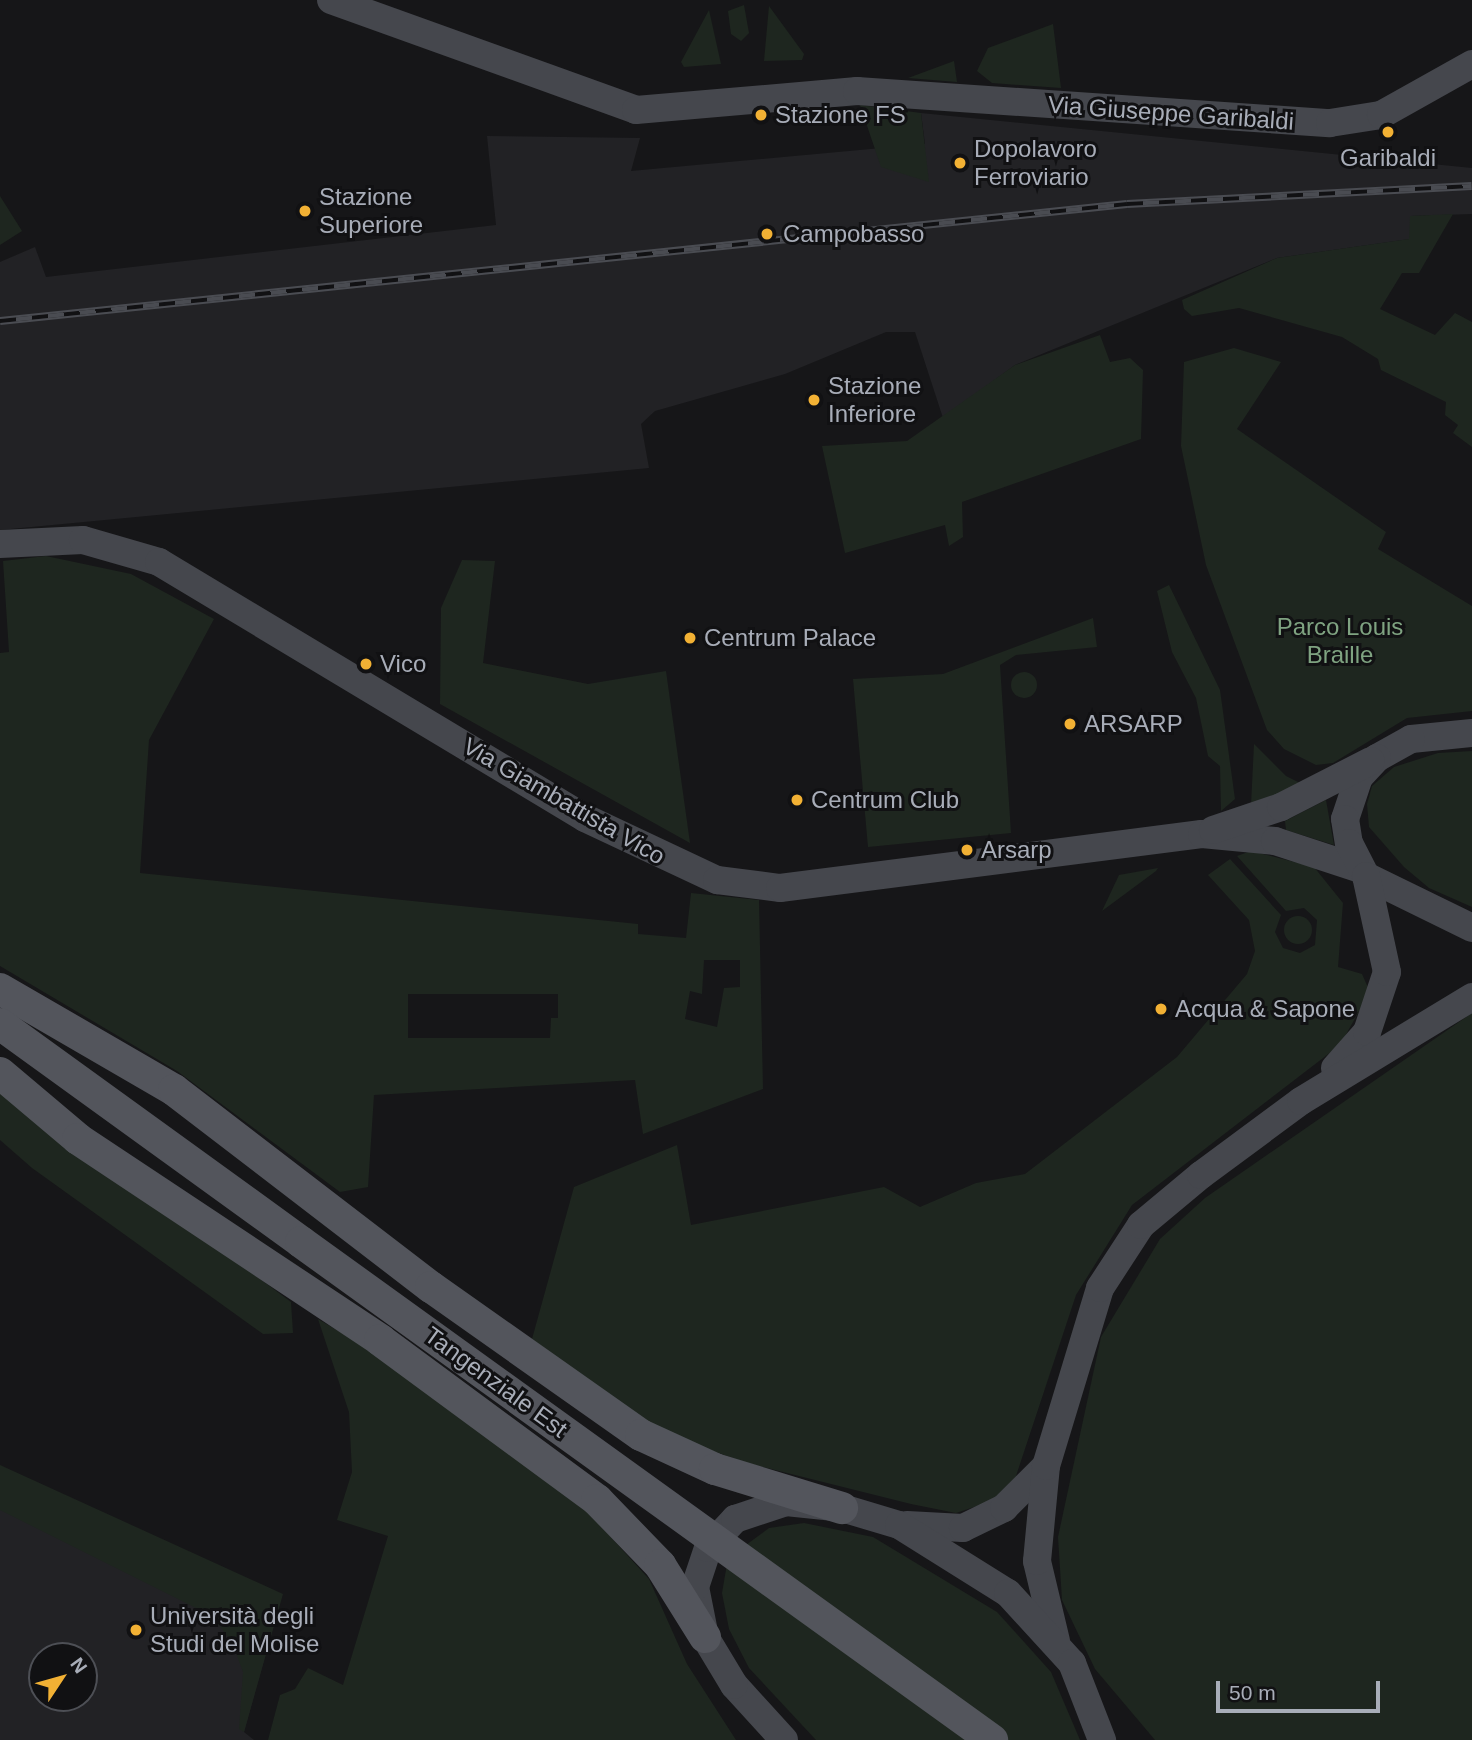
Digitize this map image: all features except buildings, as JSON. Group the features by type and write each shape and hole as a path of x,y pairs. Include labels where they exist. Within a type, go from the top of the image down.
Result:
{"main road":[{"path":"0,989 174,1090 331,1205 585,1399 641,1435 715,1469 842,1508"},
{"name":"Tangenziale Est","path":"0,1024 992,1740"},
{"path":"0,1073 78,1139 289,1284 380,1340 597,1500 660,1565 705,1637"}],"street":[{"name":"Via Giuseppe Garibaldi","path":"331,0 636,110 857,91 1329,123 1381,115 1472,64"},
{"name":"Via Giambattista Vico","path":"0,544 54,539 135,553 183,574 585,818 717,880 780,888 1202,834 1281,807 1411,739 1472,733"},
{"path":"1301,1101 1352,1051 1381,1003 1384,944 1345,819 1359,776 1377,758"},
{"name":"Via Giambattista Vico","path":"1202,834 1275,841 1363,873 1472,928"},
{"path":"1056,1641 1037,1561 1046,1466 1100,1288 1141,1225 1301,1101 1472,997"},
{"path":"761,1740 734,1685 705,1637 695,1587 708,1548 735,1519 786,1502 842,1508 899,1525 963,1528 1011,1503 1046,1466"},
{"path":"899,1525 1008,1592 1056,1641 1072,1663 1102,1740"},
{"path":"734,1685 784,1740"}],"shaded area":[{"path":"921,113 1472,168 1472,214 1411,216 1410,239 1277,258 1015,365 943,418 915,332 886,332 785,374 655,411 641,424 649,468 0,530 0,262 35,247 46,277 496,225 487,136 640,138 631,171 925,144"},
{"name":"Università degli Studi del Molise","path":"0,1478 280,1603 244,1732 254,1740 0,1740"}],"green space":[{"path":"744,5 749,33 741,41 731,34 728,11"},
{"path":"769,6 804,54 802,60 764,61"},
{"path":"709,10 721,64 684,67 681,62"},
{"path":"1053,24 1061,88 992,83 977,71 988,48"},
{"path":"954,61 957,82 908,78"},
{"path":"860,105 921,113 929,182 881,167"},
{"path":"0,196 22,231 0,245"},
{"path":"1453,214 1419,273 1402,273 1380,309 1435,335 1455,313 1472,322 1472,447 1453,433 1458,425 1445,415 1446,402 1381,370 1378,359 1342,337 1239,308 1192,316 1184,309 1182,300 1277,258 1409,239 1410,216"},
{"path":"1100,335 1110,362 1130,358 1143,370 1141,439 962,502 963,537 949,546 945,525 845,553 822,446 907,441 1015,365"},
{"name":"Parco Louis Braille","path":"1234,348 1281,362 1237,429 1386,532 1378,549 1472,606 1472,711 1407,718 1333,763 1316,765 1284,749 1267,730 1206,565 1181,446 1184,362"},
{"path":"46,556 131,574 214,619 149,740 140,873 638,924 638,934 686,938 691,893 759,900 763,1089 643,1134 635,1080 374,1095 368,1187 340,1192 177,1071 0,966 0,653 9,652 3,561","holes":["704,960 740,960 740,987 724,988 717,1027 685,1019 690,991 702,994","408,994 558,994 558,1018 551,1018 550,1038 408,1038"]},
{"path":"462,560 495,561 483,663 588,684 666,671 690,843 440,704 441,608"},
{"path":"1169,585 1220,690 1235,799 1221,811 1220,766 1208,756 1196,698 1172,652 1157,591"},
{"path":"1093,618 1097,647 1016,655 1000,665 1011,833 868,847 853,679 943,674"},
{"path":"1024,672 1033,676 1037,685 1033,694 1024,698 1015,694 1011,685 1015,676"},
{"path":"1254,744 1286,776 1302,784 1251,805"},
{"path":"1472,751 1472,907 1429,888 1404,867 1369,827 1367,804 1372,786 1394,767 1438,753"},
{"path":"1326,800 1334,845 1286,830 1285,821"},
{"path":"1251,851 1314,867 1343,903 1338,967 1362,974 1370,992 1340,1045 1132,1205 1076,1295 1014,1482 989,1502 956,1513 911,1504 747,1463 659,1432 532,1339 574,1187 677,1145 691,1225 884,1187 920,1207 976,1183 1025,1174 1177,1057 1247,974 1255,951 1249,920 1208,875 1230,859 1281,915 1275,932 1283,948 1300,953 1315,945 1317,920 1304,908 1286,911 1237,856"},
{"path":"1158,868 1156,871 1102,911 1119,875"},
{"path":"1298,916 1308,920 1312,930 1308,940 1298,944 1288,940 1284,930 1288,920"},
{"path":"1472,1013 1472,1740 1155,1740 1095,1669 1062,1600 1058,1537 1101,1337 1160,1239 1205,1198"},
{"path":"0,1084 291,1302 293,1333 263,1334 32,1168 0,1140"},
{"path":"318,1319 389,1361 587,1511 649,1579 687,1664 736,1740 268,1740 280,1695 295,1689 308,1668 343,1685 388,1536 337,1520 352,1472 349,1412"},
{"path":"0,1465 283,1594 244,1732 239,1729 243,1672 232,1642 212,1616 0,1510"},
{"path":"804,1523 873,1537 997,1612 1051,1672 1080,1740 816,1740 749,1668 729,1629 722,1593 727,1564 746,1545 769,1528"}],"railway":[{"path":"0,321 1127,204 1472,186"}],"place":[{"name":"Stazione FS","path":"761,115"},
{"name":"Garibaldi","path":"1388,132"},
{"name":"Dopolavoro Ferroviario","path":"960,163"},
{"name":"Stazione Superiore","path":"305,211"},
{"name":"Campobasso","path":"767,234"},
{"name":"Stazione Inferiore","path":"814,400"},
{"name":"Centrum Palace","path":"690,638"},
{"name":"Vico","path":"366,664"},
{"name":"ARSARP","path":"1070,724"},
{"name":"Centrum Club","path":"797,800"},
{"name":"Arsarp","path":"967,850"},
{"name":"Acqua & Sapone","path":"1161,1009"},
{"name":"Università degli Studi del Molise","path":"136,1630"}]}
